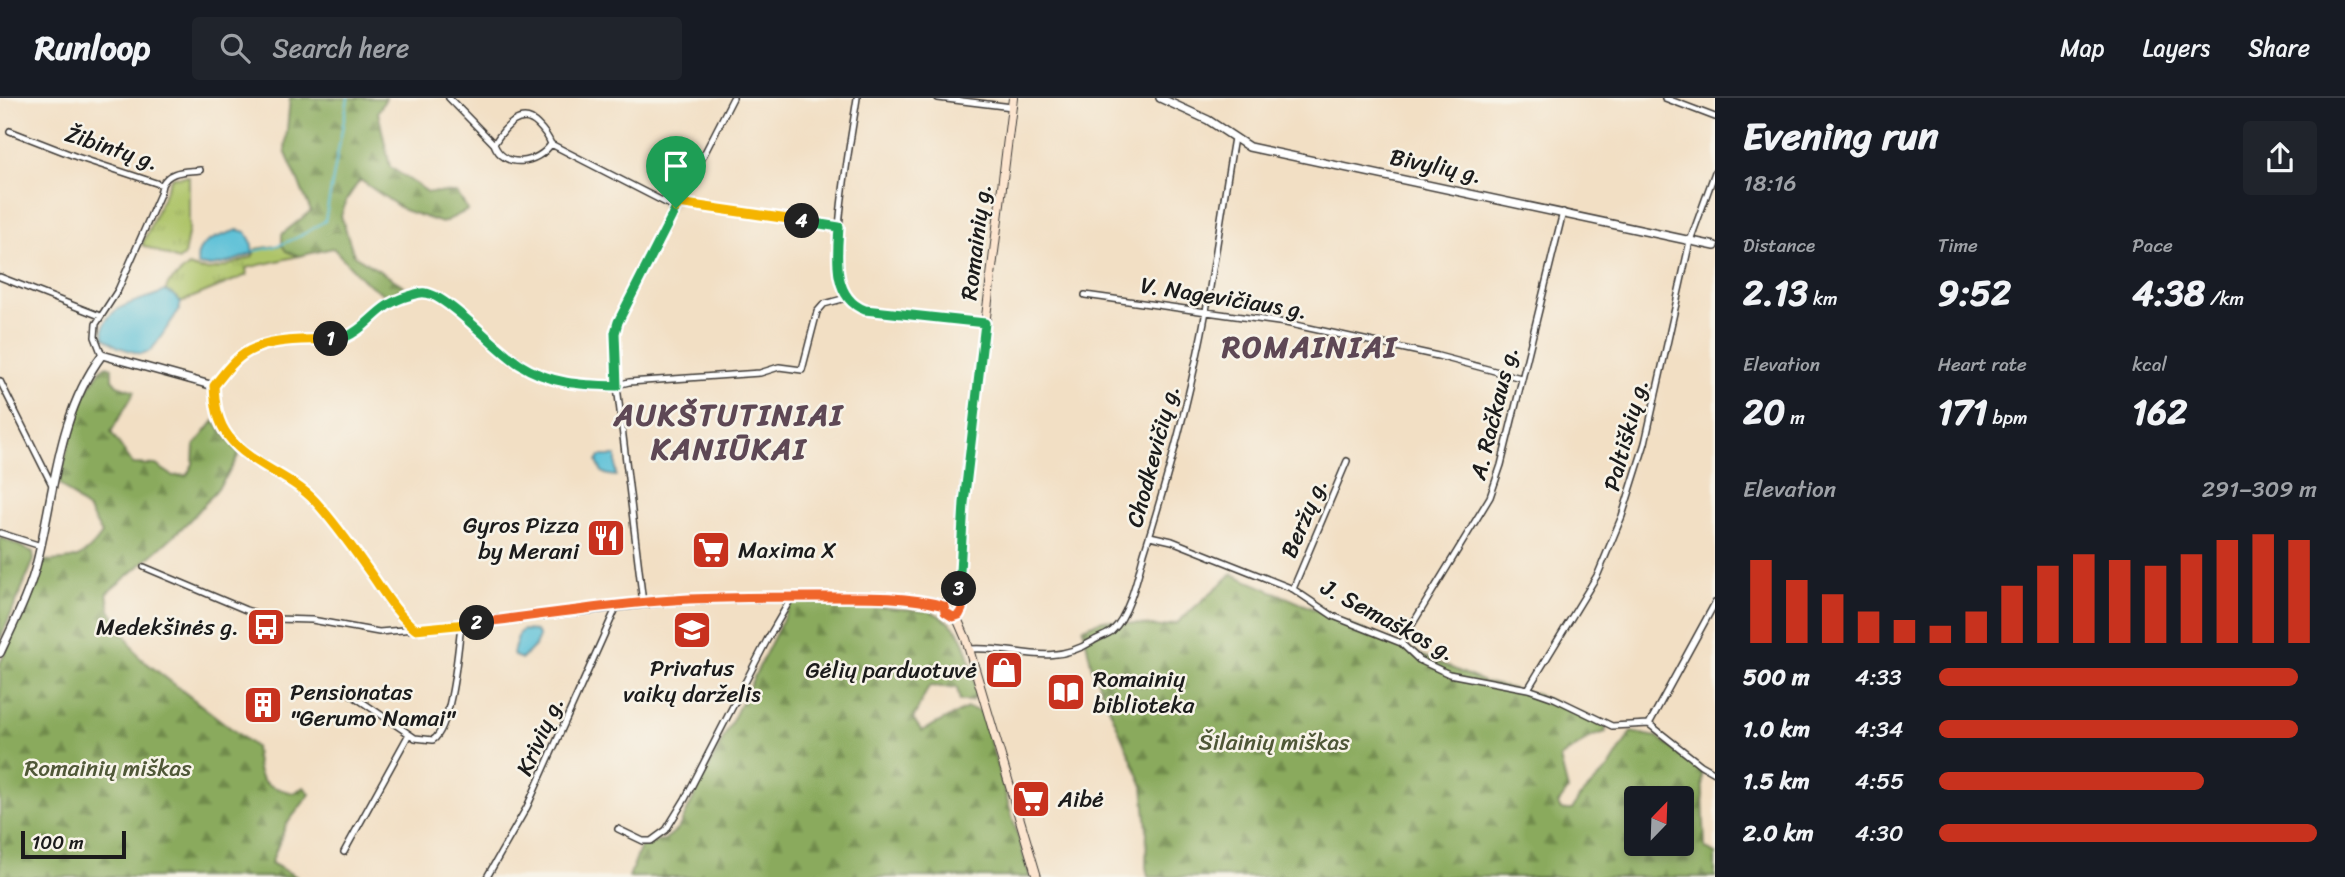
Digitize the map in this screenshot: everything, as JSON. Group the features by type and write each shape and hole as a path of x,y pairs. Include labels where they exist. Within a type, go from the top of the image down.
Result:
{"main road":[{"name":"Romainių g.","path":"957,599 964,503 1012,103"},
{"path":"957,599 962,606 961,612 956,616 947,614 944,606 947,600 957,599"},
{"path":"956,616 969,649 1037,877"}],"street":[{"path":"449,98 494,144 498,152 512,161 529,162 551,144"},
{"path":"643,603 617,386 615,333 618,322 733,98"},
{"path":"857,98 839,227 838,263 846,298 855,307 865,310 985,323"},
{"path":"939,98 1012,103"},
{"name":"Bivylių g.","path":"1160,98 1208,120 1234,138 1258,149 1715,246"},
{"path":"1665,98 1715,117"},
{"path":"494,144 511,123 523,117 534,120 551,144 677,205 839,227"},
{"name":"Žibintų g.","path":"10,131 162,185 166,177 172,174 200,170"},
{"name":"Chodkevičių g.","path":"969,649 986,647 1012,653 1054,654 1086,646 1112,631 1129,601 1181,425 1206,312 1234,138"},
{"name":"Paltiškių g.","path":"1528,689 1598,574 1622,516 1645,443 1690,240 1715,172"},
{"path":"102,355 95,337 96,324 127,272 162,185"},
{"name":"A. Račkaus g.","path":"1401,643 1490,497 1501,465 1563,212"},
{"path":"0,277 100,316"},
{"path":"415,629 401,617 313,499 229,438 216,408 214,386 234,362 250,350 274,343 345,338 382,307 397,299 424,293 438,298 456,311 519,364 551,380 576,385 617,386 629,382 760,373 779,367 802,370 817,312 824,304 846,298"},
{"name":"V. Nagevičiaus g.","path":"1085,295 1286,323 1438,356 1521,379"},
{"path":"102,355 214,386"},
{"path":"0,653 36,569 72,409 85,380 102,355"},
{"path":"0,381 53,487"},
{"name":"Beržų g.","path":"1293,589 1347,461"},
{"path":"0,533 41,546"},
{"name":"J. Semaškos g.","path":"1150,536 1172,541 1293,589 1333,616 1401,643 1419,660 1449,674 1528,689 1554,698 1612,726 1649,724"},
{"path":"145,567 246,610 276,619 312,620 379,632 688,599 858,597 931,602 944,606"},
{"path":"618,829 643,841 651,841 666,830 792,597"},
{"path":"1715,603 1649,724 1715,773"},
{"name":"Krivių g.","path":"487,877 527,807 617,606"},
{"path":"349,693 409,734 427,741 433,740 441,731 452,693 461,625"},
{"path":"344,852 409,734"}],"green space":[{"path":"290,98 386,98 378,112 390,167 428,192 457,193 468,210 442,223 404,210 360,180 347,199 341,216 354,255 404,286 388,297 364,281 333,248 299,256 286,251 282,245 282,234 311,211 285,151"},
{"path":"189,176 189,228 184,256 178,260 142,245 171,179"},
{"path":"282,245 286,251 299,256 246,268 247,275 181,302 165,291 169,283 189,266 205,270 221,268 252,257 256,249"},
{"name":"Romainių miškas","path":"102,368 112,368 112,379 117,385 135,391 111,432 133,464 156,465 173,476 187,475 193,464 194,446 214,421 239,454 215,492 198,511 162,547 107,593 110,610 139,657 255,747 262,780 273,787 293,793 304,787 310,794 286,825 271,863 297,877 0,877 0,664 42,561 77,557 89,549 102,534 89,511 59,483 79,402"},
{"path":"0,537 33,552 34,560 0,640"},
{"name":"Šilainių miškas","path":"1232,574 1484,682 1535,694 1605,724 1606,732 1593,736 1560,758 1568,790 1558,804 1561,810 1572,810 1579,798 1609,768 1631,732 1657,737 1702,771 1705,848 1715,854 1715,877 1148,877 1143,786 1092,668 1083,628 1103,620 1162,627 1177,623"},
{"path":"792,601 930,611 953,626 969,655 977,694 971,701 960,701 957,688 929,686 913,719 922,731 967,708 981,711 1030,877 629,877 641,846 664,840 678,829"}],"water":[{"path":"238,230 246,232 253,253 219,265 198,265 199,250 204,245 216,237"},
{"path":"165,291 181,302 179,310 150,351 141,354 118,347 104,337 104,326 108,317 125,305"},
{"path":"600,456 616,456 616,476 601,471 597,461"},
{"path":"523,630 536,631 539,637 535,646 522,659 513,653 519,633"}],"waterway":[{"path":"254,251 291,240 325,221 348,98"}],"place":[{"name":"Gyros Pizza by Merani","path":"606,538"},
{"name":"Maxima X","path":"711,550"},
{"name":"Medekšinės g.","path":"266,627"},
{"name":"Privatus vaikų darželis","path":"692,630"},
{"name":"Gėlių parduotuvė","path":"1004,670"},
{"name":"Romainių biblioteka","path":"1066,692"},
{"name":"Pensionatas \"Gerumo Namai\"","path":"263,705"},
{"name":"Aibė","path":"1031,799"}],"district":[{"name":"ROMAINIAI","path":"1310,347"},
{"name":"AUKŠTUTINIAI KANIŪKAI","path":"729,432"}],"route":[{"path":"678,203 839,227 838,263 841,282 846,298 855,307 985,323 964,503 957,599 962,606 959,615 950,616 945,612 944,606 931,602 858,597 688,599 415,629 401,617 313,499 247,453 229,438 221,424 214,386 234,362 250,350 274,343 345,338 382,307 397,299 424,293 438,298 456,311 519,364 551,380 576,385 617,386 615,333 618,322 676,208 678,203"}]}
